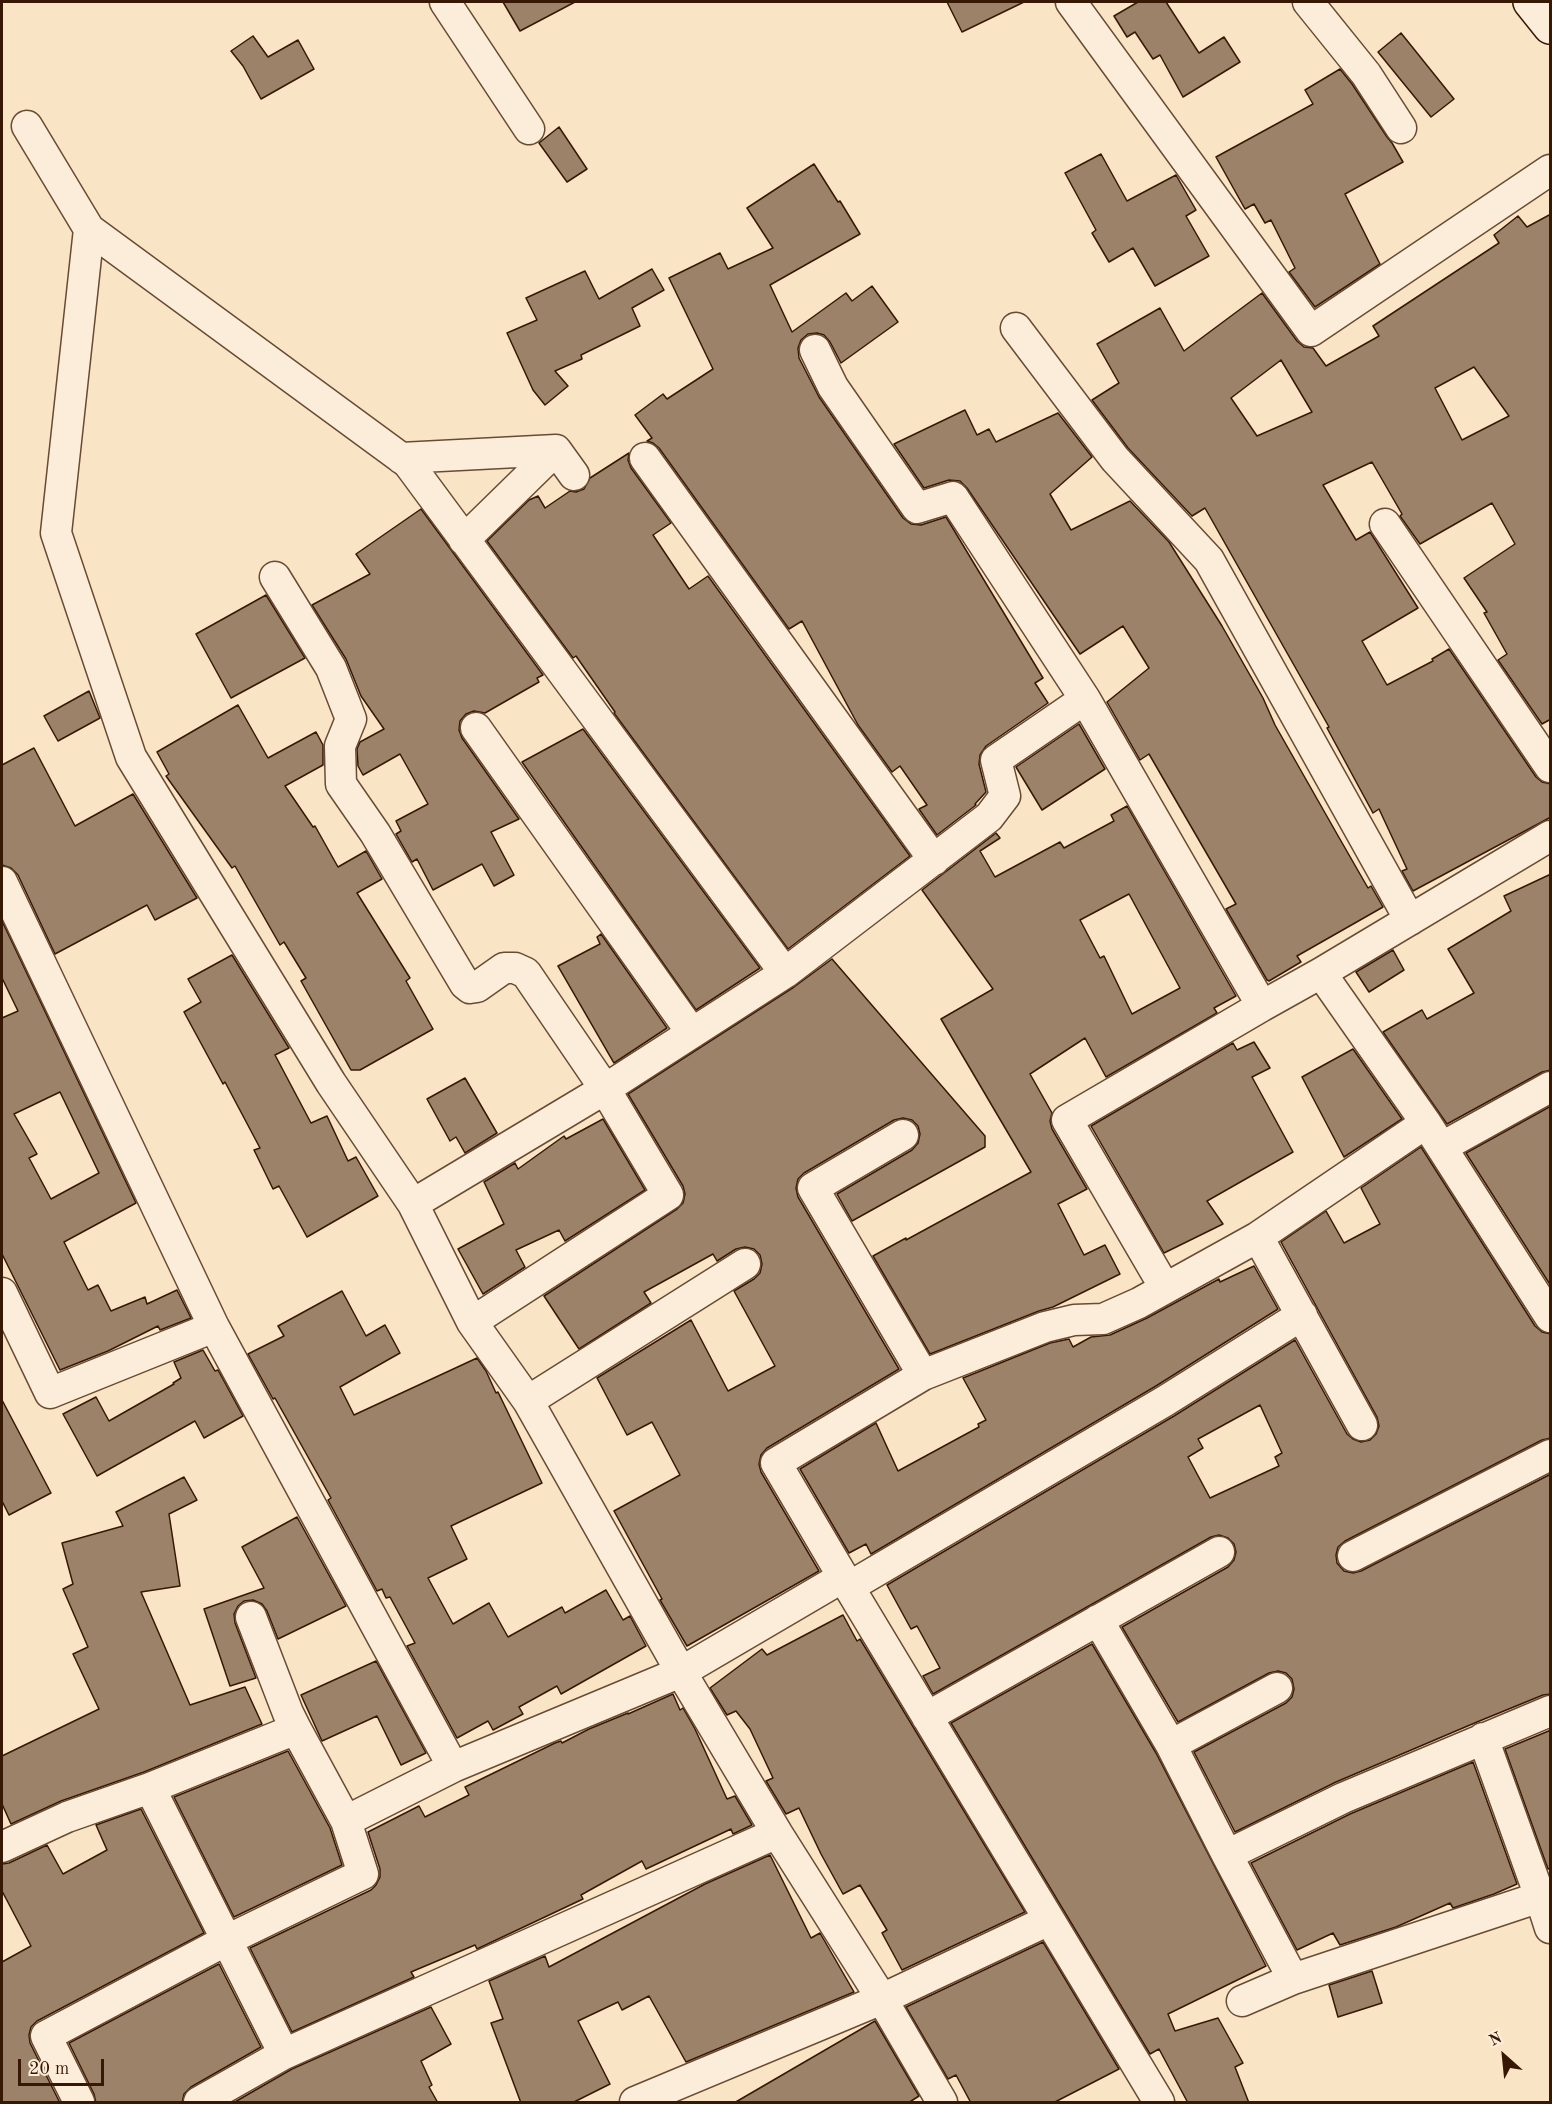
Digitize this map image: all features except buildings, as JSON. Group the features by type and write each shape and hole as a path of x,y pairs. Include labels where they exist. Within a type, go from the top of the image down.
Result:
{"street":[{"path":"445,2 529,129"},
{"path":"1071,2 1311,331 1551,171"},
{"path":"1308,2 1366,74 1401,128"},
{"path":"1530,2 1551,27"},
{"path":"27,126 89,229 408,464 785,973"},
{"path":"89,229 56,533 131,757 332,1083 413,1204 472,1322 528,1401 681,1672 777,1833 882,1999 942,2103"},
{"path":"1016,328 1115,459 1209,560 1410,920"},
{"path":"815,350 833,387 917,508 953,497 1085,699 1262,1006"},
{"path":"402,458 556,450"},
{"path":"556,450 574,475"},
{"path":"464,540 556,450"},
{"path":"645,458 933,860"},
{"path":"1385,524 1551,767"},
{"path":"275,577 331,668 351,719 340,746 341,784 375,833 465,984 470,988 477,987 504,968 516,968 526,973 605,1089 668,1195 472,1322"},
{"path":"413,1204 605,1089 785,973 989,817 1005,796 996,760 1085,699"},
{"path":"476,728 692,1033"},
{"path":"1165,1288 1066,1120 1321,973 1551,836"},
{"path":"2,882 214,1327 453,1767"},
{"path":"1321,973 1434,1135 1551,1317"},
{"path":"1159,2103 776,1463 923,1375 1045,1327 1074,1320 1103,1319 1139,1303 1434,1135 1551,1087"},
{"path":"903,1135 813,1188 923,1375"},
{"path":"1258,1237 1362,1425"},
{"path":"528,1401 745,1264"},
{"path":"2,1293 50,1393 214,1327"},
{"path":"346,1821 453,1767 681,1672 846,1582 1166,1401 1302,1315"},
{"path":"1353,1556 1551,1455"},
{"path":"927,1717 1219,1552"},
{"path":"79,2103 46,2036 227,1940 363,1874 346,1821 288,1713 251,1617"},
{"path":"1098,1620 1171,1745 1293,1979"},
{"path":"1171,1745 1276,1688"},
{"path":"1227,1855 1343,1798 1551,1711"},
{"path":"2,1847 67,1817 150,1788 296,1729"},
{"path":"1483,1738 1545,1895 1551,1928"},
{"path":"150,1788 284,2054"},
{"path":"199,2103 284,2054 777,1833"},
{"path":"1242,2001 1293,1979 1545,1895"},
{"path":"635,2103 882,1999 1049,1920"}]}
